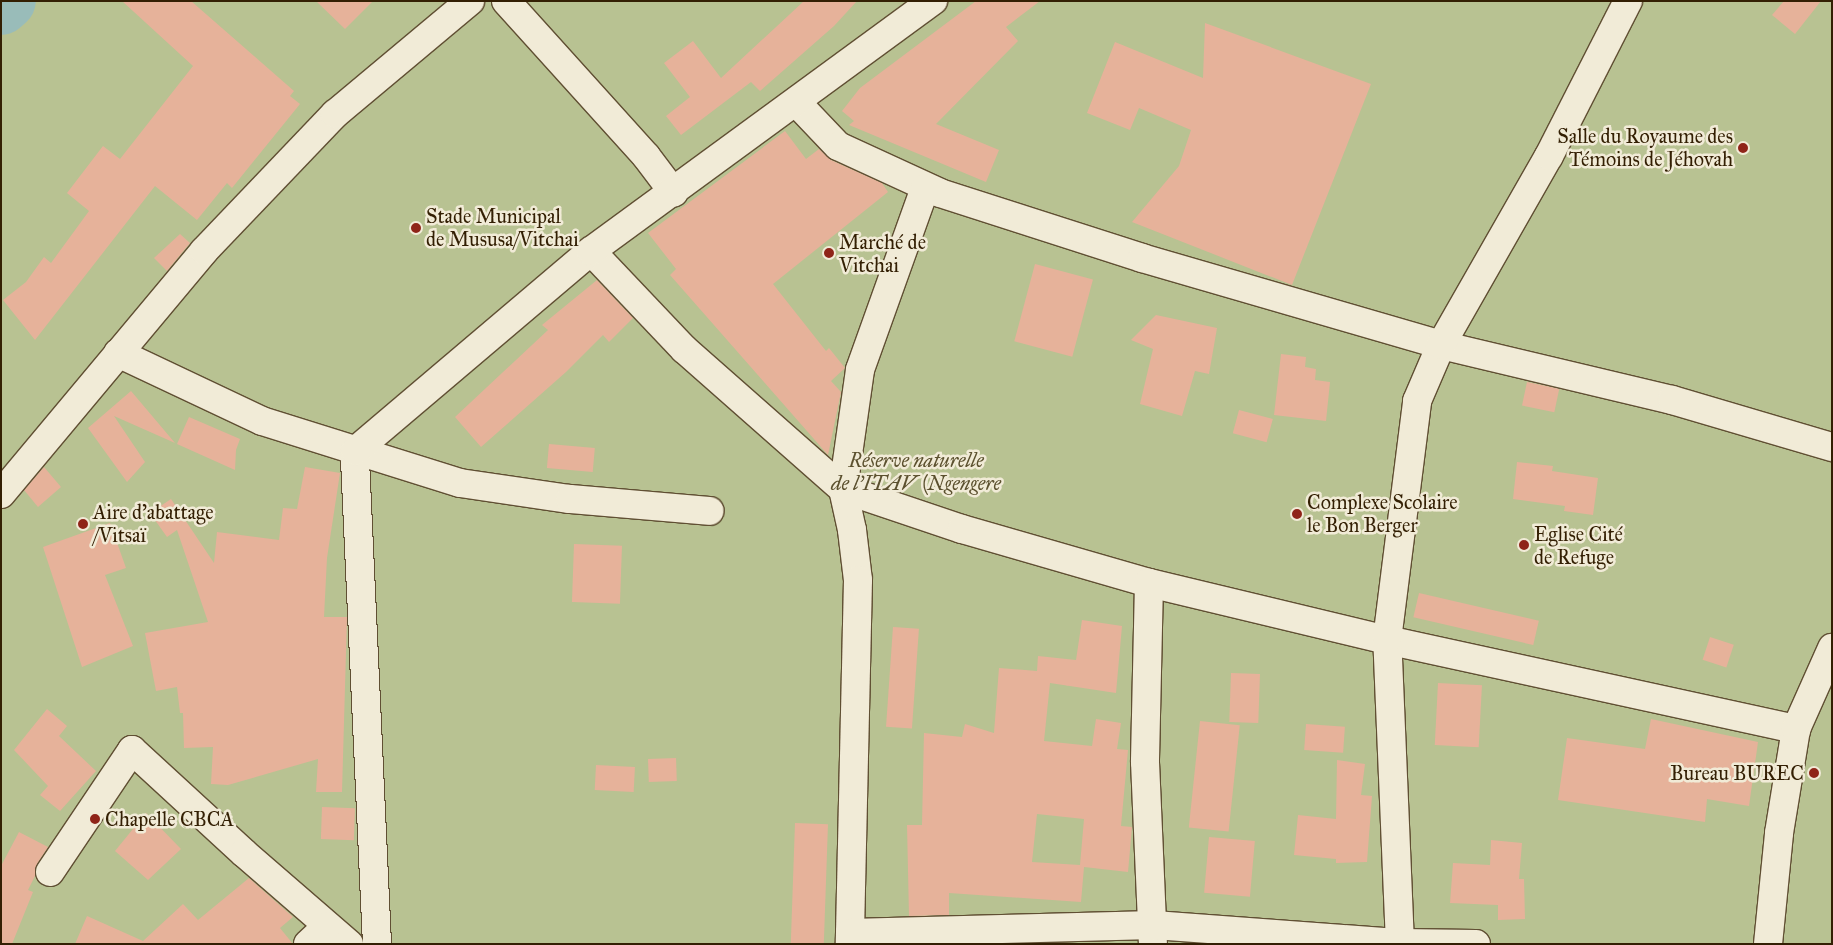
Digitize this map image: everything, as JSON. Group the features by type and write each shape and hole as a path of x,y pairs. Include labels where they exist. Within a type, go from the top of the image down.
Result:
{"street":[{"path":"1,494 204,250 335,114 470,1"},
{"path":"506,1 646,156 674,193"},
{"path":"355,451 591,251 674,193 933,1"},
{"path":"1400,943 1387,640 1417,400 1441,345 1549,156 1628,1"},
{"path":"797,103 838,146 925,188 1142,258 1441,345 1672,400 1832,447"},
{"path":"925,188 860,370 843,489 852,530 858,580 850,938 1153,934 1476,944"},
{"path":"591,251 684,349 843,489 962,529 1149,583 1387,640 1796,729"},
{"path":"118,353 262,421 460,483 570,499 709,510"},
{"path":"355,451 376,944"},
{"path":"1149,583 1145,762 1153,934"},
{"path":"1768,944 1779,833 1796,729 1832,648"},
{"path":"50,872 132,750 318,935 350,944"}],"green space":[{"name":"Réserve naturelle de l'ITAV (Ngengere","path":"1,1 1832,1 1832,944 1,944"}],"building":[{"path":"122,1 191,1 294,91 290,96 300,104 232,188 227,183 197,220 155,186 35,340 3,300 26,282 44,257 51,263 89,211 67,193 103,146 120,159 193,66"},
{"path":"316,1 373,1 345,29"},
{"path":"804,1 857,1 834,26 760,91 751,82 681,135 666,116 690,97 664,63 693,41 721,78"},
{"path":"976,1 1040,1 1006,27 1018,41 936,124 999,150 986,182 849,125 854,121 842,111 860,88"},
{"path":"1784,1 1821,1 1795,34 1772,15"},
{"path":"1205,23 1371,84 1292,285 1132,222 1179,166 1191,130 1139,108 1130,130 1087,113 1115,42 1203,78"},
{"path":"785,131 806,159 819,149 831,160 882,183 888,192 773,284 826,351 829,348 845,368 831,381 841,392 828,455 670,275 676,269 648,233"},
{"path":"180,234 190,243 167,271 154,258"},
{"path":"1035,264 1093,280 1072,357 1014,341"},
{"path":"597,280 633,318 609,342 603,335 566,372 481,447 455,417 548,330 542,325"},
{"path":"1156,315 1217,328 1209,374 1195,371 1182,416 1140,404 1153,349 1131,340"},
{"path":"1281,354 1306,357 1305,367 1316,369 1315,380 1330,382 1326,421 1274,415"},
{"path":"1527,382 1559,389 1554,412 1522,405"},
{"path":"131,391 175,443 114,416 145,462 127,482 88,428"},
{"path":"1239,410 1273,419 1267,442 1233,433"},
{"path":"189,417 240,439 236,450 235,470 177,444"},
{"path":"549,444 595,448 593,472 547,468"},
{"path":"1517,462 1553,466 1552,471 1598,478 1593,515 1564,511 1565,506 1513,499"},
{"path":"44,467 61,487 38,507 24,490"},
{"path":"305,467 340,473 327,558 324,617 347,617 342,792 316,792 318,759 228,785 211,784 213,747 184,748 183,713 180,713 177,687 156,691 145,633 208,622 177,530 167,537 150,513 171,499 214,563 217,532 279,540 283,508 297,509"},
{"path":"110,523 126,568 105,575 133,646 82,667 43,547"},
{"path":"574,544 622,546 620,604 572,602"},
{"path":"1419,593 1539,621 1533,645 1413,617"},
{"path":"1082,620 1122,626 1116,693 1050,683 1044,741 1092,746 1096,719 1121,723 1117,749 1128,750 1121,826 1132,827 1128,872 1084,867 1081,902 949,893 949,915 909,916 907,825 922,825 924,733 962,737 965,724 994,733 999,668 1037,671 1038,656 1076,660","holes":["1037,814 1084,819 1080,865 1032,862"]},
{"path":"893,627 919,629 912,729 886,727"},
{"path":"1710,637 1734,645 1726,668 1703,660"},
{"path":"1231,673 1260,674 1258,723 1229,722"},
{"path":"1438,683 1482,685 1479,747 1435,745"},
{"path":"47,709 67,726 59,736 96,771 60,811 40,795 48,786 14,750"},
{"path":"1651,719 1758,742 1749,806 1707,799 1705,822 1558,800 1567,738 1645,749"},
{"path":"1200,721 1240,725 1229,832 1189,827"},
{"path":"1306,724 1345,727 1343,753 1304,750"},
{"path":"676,758 677,781 649,782 648,759"},
{"path":"1337,760 1365,764 1361,795 1372,796 1367,862 1336,863 1336,859 1294,855 1298,815 1336,819"},
{"path":"596,765 635,767 634,792 595,790"},
{"path":"322,807 355,808 354,840 321,839"},
{"path":"146,813 181,849 148,880 115,851"},
{"path":"795,823 828,824 824,944 791,944"},
{"path":"19,832 48,847 37,864 35,876 28,890 33,892 12,944 1,944 1,866"},
{"path":"1209,837 1255,841 1250,897 1204,893"},
{"path":"1491,840 1522,843 1519,879 1524,879 1525,919 1498,920 1498,905 1450,903 1453,863 1490,865"},
{"path":"249,878 293,917 280,928 293,944 75,944 87,916 143,941 183,904 198,920"}],"waterway":[{"path":"1,7 8,1"}],"place":[{"name":"Salle du Royaume des Témoins de Jéhovah","path":"1743,148"},
{"name":"Stade Municipal de Mususa/Vitchai","path":"416,228"},
{"name":"Marché de Vitchai","path":"829,253"},
{"name":"Complexe Scolaire le Bon Berger","path":"1297,514"},
{"name":"Aire d'abattage /Vitsaï","path":"83,524"},
{"name":"Eglise Cité de Refuge","path":"1524,545"},
{"name":"Bureau BUREC","path":"1814,773"},
{"name":"Chapelle CBCA","path":"95,819"}]}
